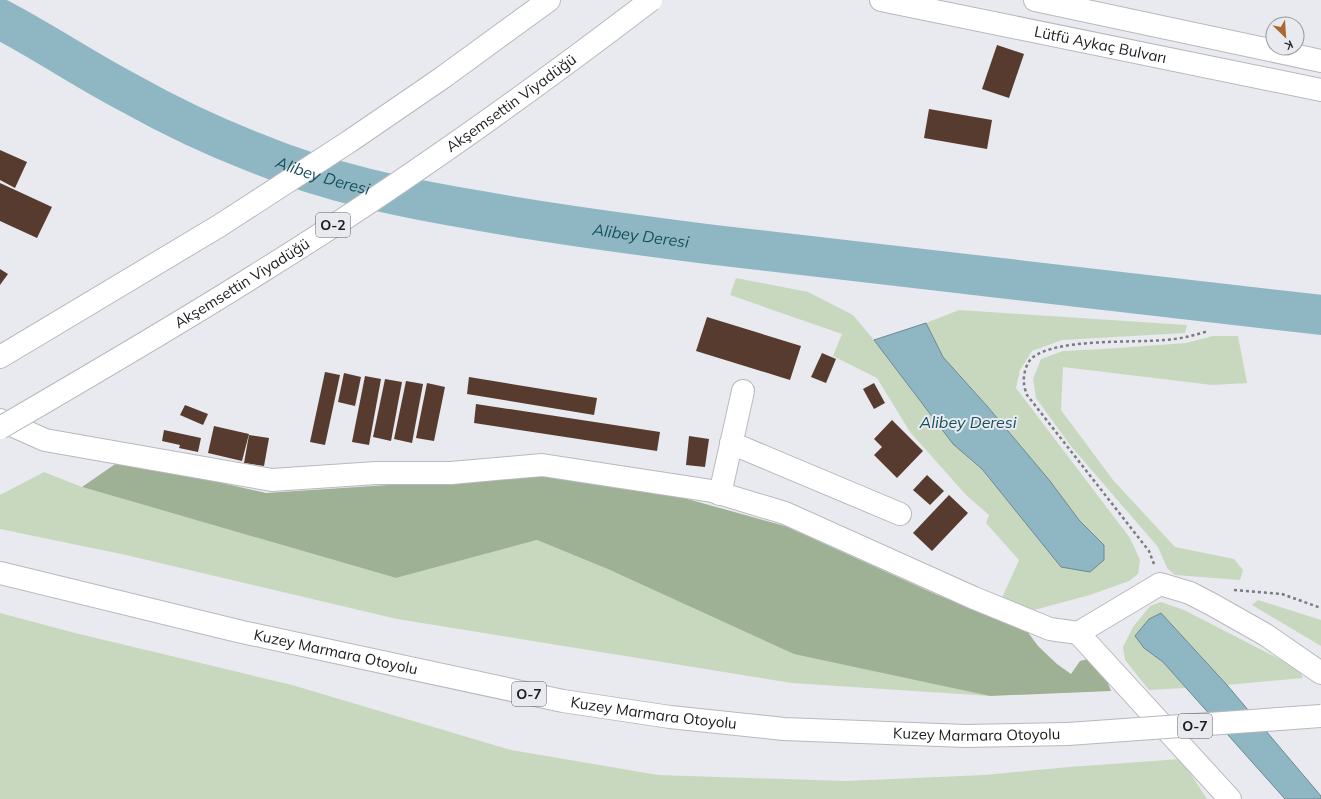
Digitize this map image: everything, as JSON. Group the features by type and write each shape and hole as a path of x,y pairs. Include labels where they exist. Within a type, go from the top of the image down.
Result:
{"main road":[{"path":"0,357 219,226 442,78 549,0"},
{"name":"Akşemsettin Viyadüğü","path":"0,428 257,275 359,209 447,149 651,0"},
{"name":"Lütfü Aykaç Bulvarı","path":"881,0 1321,90"},
{"name":"Lütfü Aykaç Bulvarı","path":"1035,0 1321,61"},
{"path":"720,494 743,392"},
{"path":"0,420 45,440 272,480 376,473 452,473 542,465 712,491 785,514 974,598 1050,629 1078,633 1160,584 1190,593 1213,605 1266,635 1321,673"},
{"path":"731,443 900,514"},
{"name":"Kuzey Marmara Otoyolu","path":"0,573 242,632 571,702 670,717 784,729 965,736 1068,734 1321,716"},
{"path":"1078,633 1230,799"}],"path":[{"path":"1160,584 1149,551 1027,395 1024,383 1026,369 1031,359 1041,353 1059,347 1075,344 1186,338 1208,331"},
{"path":"1228,590 1282,594 1321,608"}],"green space":[{"path":"736,278 808,292 853,315 874,340 953,444 982,469 1061,567 1104,545 1079,520 1050,481 987,406 943,357 926,323 959,310 1187,325 1185,333 1062,340 1032,351 1020,370 1016,388 1130,538 1140,560 1138,574 1129,581 1090,595 1034,610 1001,600 1019,560 986,523 989,515 967,496 910,432 877,378 833,356 842,334 730,295"},
{"path":"1213,336 1238,336 1247,383 1212,385 1063,367 1061,410 1113,480 1175,547 1234,559 1243,570 1240,580 1175,575 1167,568 1158,547 1070,445 1036,398 1033,379 1041,359 1063,351 1186,343"},
{"path":"121,460 266,493 542,475 662,492 785,526 935,594 1024,627 1038,646 1057,664 1071,674 1080,661 1092,658 1102,667 1111,691 990,696 794,654 610,570 537,540 396,578 82,487"},
{"path":"44,472 82,487 396,578 537,540 610,570 805,655 990,696 792,683 397,619 126,555 0,529 0,495"},
{"path":"1258,600 1321,620 1321,646 1252,605"},
{"path":"1161,602 1184,610 1299,669 1303,678 1227,685 1161,613 1144,648 1163,662 1186,688 1149,690 1125,660 1123,647 1133,627 1150,606"},
{"path":"0,613 75,633 292,685 511,750 658,775 846,781 984,775 1181,759 1207,799 0,799"}],"water":[{"name":"Alibey Deresi","path":"926,323 943,357 987,406 1050,481 1079,520 1104,545 1104,560 1090,572 1061,567 982,469 953,444 874,340"},
{"path":"1161,613 1227,685 1321,796 1321,799 1285,799 1163,662 1144,648 1135,636 1149,619"}],"building":[{"path":"997,45 1024,54 1009,98 982,89"},
{"path":"929,109 992,120 987,149 924,138"},
{"path":"0,150 27,162 15,188 0,180"},
{"path":"0,183 52,207 37,238 0,221"},
{"path":"0,269 8,274 0,285"},
{"path":"707,317 801,346 790,380 696,351"},
{"path":"822,353 836,359 826,383 811,377"},
{"path":"325,372 340,375 325,445 310,442"},
{"path":"344,373 361,377 355,406 338,402"},
{"path":"365,376 381,379 369,445 352,442"},
{"path":"469,377 597,398 594,415 467,394"},
{"path":"385,379 402,382 391,441 373,437"},
{"path":"406,381 423,384 412,443 394,439"},
{"path":"427,383 445,387 434,441 416,438"},
{"path":"874,383 885,403 874,409 863,389"},
{"path":"476,404 660,432 657,451 474,423"},
{"path":"185,405 208,414 203,425 180,415"},
{"path":"892,420 923,451 897,478 874,455 882,447 874,439"},
{"path":"214,426 249,434 242,461 208,453"},
{"path":"164,430 201,438 198,452 179,448 180,445 162,441"},
{"path":"249,435 269,438 264,466 244,463"},
{"path":"689,436 709,439 705,467 686,465"},
{"path":"927,475 944,491 930,505 913,490"},
{"path":"949,495 968,513 932,551 913,533"}],"waterway":[{"name":"Alibey Deresi","path":"0,19 160,110 207,133 283,164 339,181 395,195 597,230 1321,315"}]}
